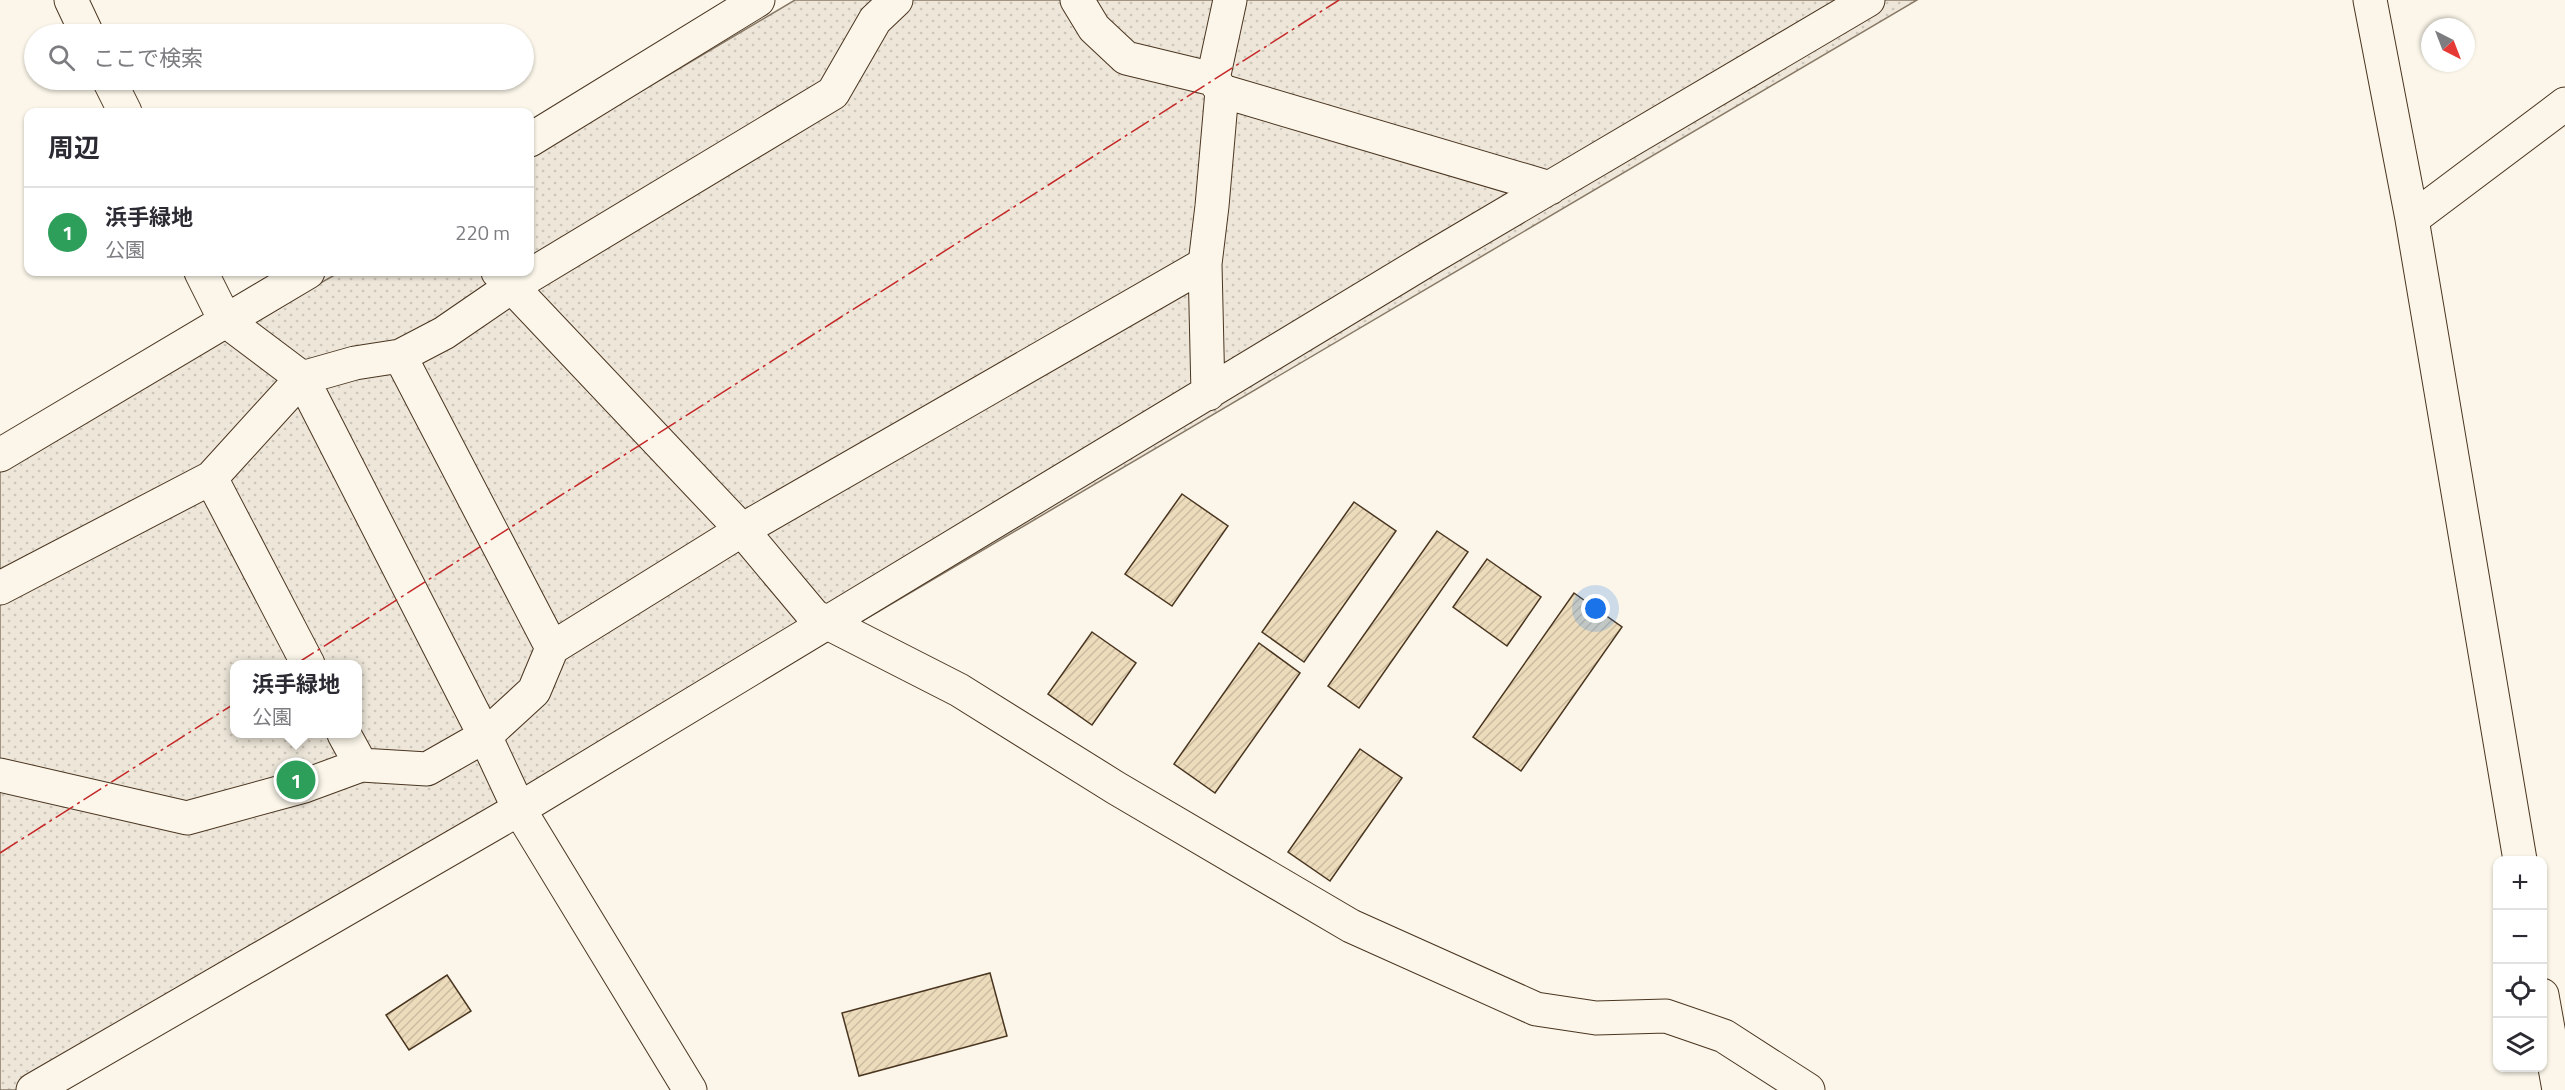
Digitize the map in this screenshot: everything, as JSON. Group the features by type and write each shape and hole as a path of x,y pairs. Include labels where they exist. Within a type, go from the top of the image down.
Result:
{"street":[{"path":"71,0 82,24"},
{"path":"534,138 758,0"},
{"path":"534,263 833,93 875,20 896,0"},
{"path":"1077,0 1094,28 1126,58 1550,188"},
{"path":"1208,394 1205,264 1212,206 1217,85 1230,0"},
{"path":"33,1090 519,809 1550,188 1868,0"},
{"path":"2370,0 2412,219 2519,856"},
{"path":"114,90 123,108"},
{"path":"2412,219 2565,104"},
{"path":"0,775 187,818 304,786 361,765 427,769 485,735 534,691 552,648 742,530 1205,264"},
{"path":"203,276 225,320 302,378 485,735 519,809 690,1090"},
{"path":"0,455 301,276"},
{"path":"0,588 211,478 302,378 355,363 400,356 444,333 505,279 742,530 814,616 959,690 1116,788 1351,926 1536,1009 1596,1018 1666,1016 1724,1036 1808,1090"},
{"path":"400,356 552,648"},
{"path":"211,478 306,660"},
{"path":"346,738 361,765"},
{"path":"2546,1018 2559,1090"}],"shaded area":[{"path":"795,0 1917,0 66,1090 0,1090 0,470 204,348 333,276 534,276 534,155"}],"building":[{"path":"1182,494 1228,526 1172,606 1125,574"},
{"path":"1354,502 1396,531 1304,662 1262,632"},
{"path":"1437,531 1468,552 1359,708 1328,686"},
{"path":"1487,559 1541,597 1507,646 1453,607"},
{"path":"1574,593 1622,627 1521,771 1473,737"},
{"path":"1092,632 1136,663 1092,725 1048,694"},
{"path":"1259,643 1300,673 1215,793 1174,764"},
{"path":"1360,749 1402,778 1330,881 1288,852"},
{"path":"990,973 1007,1036 859,1076 842,1013"},
{"path":"447,975 471,1011 409,1050 386,1015"}],"power":[{"path":"302,660 1339,0"},
{"path":"0,853 230,707"}],"place":[{"name":"浜手緑地","path":"296,780"}]}
